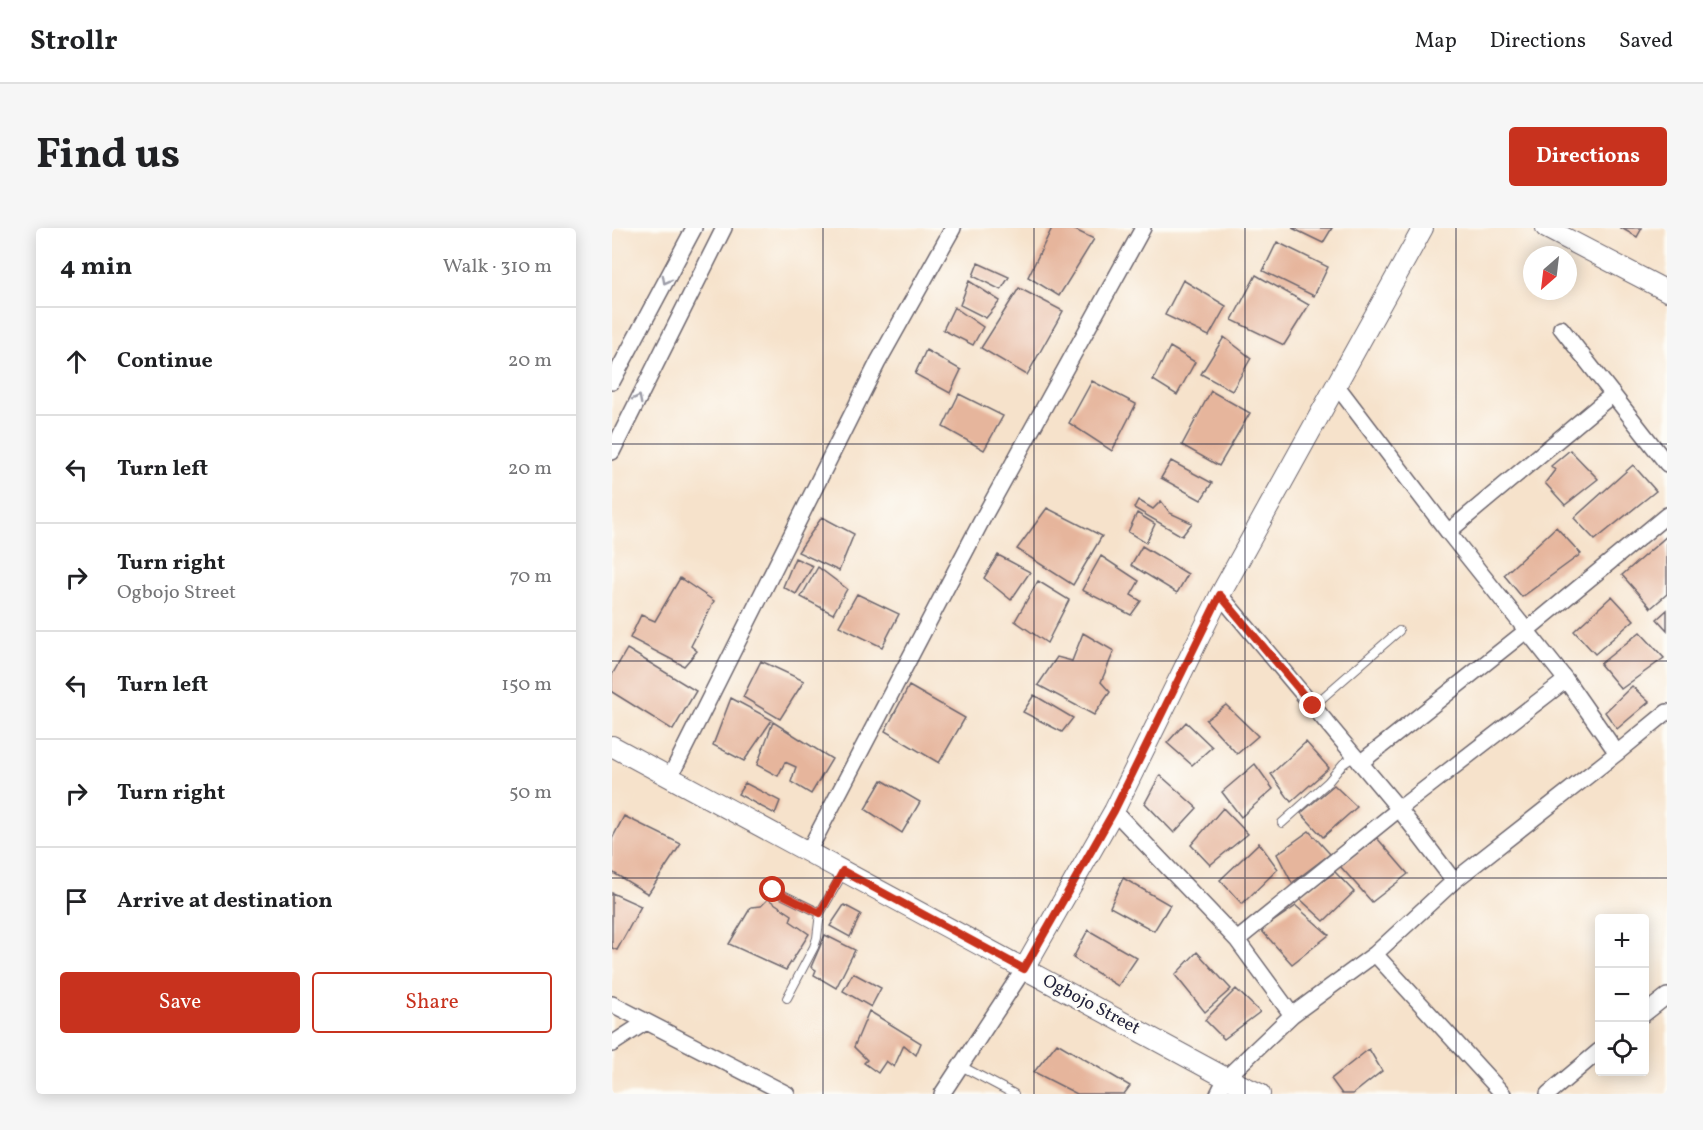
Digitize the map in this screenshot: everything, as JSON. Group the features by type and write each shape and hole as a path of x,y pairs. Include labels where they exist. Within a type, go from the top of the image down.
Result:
{"street":[{"path":"612,382 694,228"},
{"path":"612,452 724,228"},
{"path":"670,777 878,362 953,228"},
{"path":"808,852 983,518 1143,228"},
{"path":"942,1094 1024,969 1114,811 1220,595 1423,228"},
{"path":"1552,230 1667,291"},
{"path":"1562,328 1667,464"},
{"path":"1337,386 1448,532 1566,680 1617,753"},
{"path":"1448,532 1612,394"},
{"path":"1358,760 1527,631 1667,515"},
{"path":"1220,595 1398,809 1454,882"},
{"path":"1238,940 1398,809 1566,680"},
{"path":"1222,1086 1292,1015 1375,954 1454,882 1667,712"},
{"name":"Ogbojo Street","path":"612,746 1024,969 1222,1086 1260,1094"},
{"path":"1114,811 1238,940 1292,1015"},
{"path":"1375,954 1503,1094"},
{"path":"1649,1010 1667,996"},
{"path":"612,1004 787,1094"},
{"path":"612,1044 646,1022"},
{"path":"1548,1094 1595,1054"}],"lane":[{"path":"1313,706 1399,631"},
{"path":"1282,823 1328,782 1343,764 1358,760"},
{"path":"787,998 817,938 820,913 843,871"},
{"path":"773,890 820,913"},
{"path":"961,1066 1014,1094"}],"building":[{"path":"1052,228 1071,228 1094,239 1059,296 1028,277"},
{"path":"1292,228 1332,228 1323,243"},
{"path":"1621,228 1642,228 1637,237"},
{"path":"1277,242 1328,267 1314,296 1263,271"},
{"path":"978,263 1009,277 1001,290 973,276"},
{"path":"1256,275 1309,305 1284,345 1232,320"},
{"path":"1183,280 1226,306 1209,336 1165,315"},
{"path":"969,281 1000,301 986,318 960,305"},
{"path":"1019,288 1063,311 1027,375 981,348"},
{"path":"954,307 983,327 973,345 943,330"},
{"path":"1224,337 1251,358 1232,391 1201,374"},
{"path":"1170,347 1195,362 1177,395 1153,380"},
{"path":"926,350 961,370 950,393 915,374"},
{"path":"1092,381 1136,404 1112,451 1069,423"},
{"path":"1211,391 1250,413 1219,466 1182,445"},
{"path":"959,394 1003,416 984,450 943,427"},
{"path":"1570,450 1598,479 1565,505 1545,483 1555,470 1551,466"},
{"path":"1171,461 1212,483 1201,500 1161,478"},
{"path":"1633,465 1656,491 1595,540 1574,518"},
{"path":"1138,500 1153,509 1161,501 1170,513 1192,523 1182,536 1134,508"},
{"path":"1047,508 1102,536 1073,585 1017,549"},
{"path":"1137,513 1155,524 1146,543 1128,532"},
{"path":"822,517 854,534 839,571 798,552"},
{"path":"1556,527 1581,554 1522,597 1504,575"},
{"path":"1667,536 1667,594 1651,608 1622,575"},
{"path":"1142,546 1188,574 1177,593 1131,565"},
{"path":"998,555 1030,572 1011,600 984,578"},
{"path":"1101,556 1139,581 1131,595 1141,601 1131,615 1082,590"},
{"path":"795,558 813,566 796,594 783,587"},
{"path":"818,567 847,589 833,614 801,597"},
{"path":"680,578 714,601 691,646 697,651 684,666 630,638 641,615 655,621"},
{"path":"1038,581 1069,600 1047,643 1015,621"},
{"path":"857,594 899,614 882,647 839,626"},
{"path":"1612,596 1634,620 1595,654 1574,631"},
{"path":"1667,610 1667,630 1657,619"},
{"path":"1640,632 1664,658 1621,689 1600,664"},
{"path":"1083,633 1114,651 1101,682 1110,692 1094,715 1038,685 1057,657 1072,661"},
{"path":"627,649 696,691 673,730 612,692 612,675"},
{"path":"761,661 804,681 780,719 743,697"},
{"path":"909,686 965,718 939,763 885,731"},
{"path":"1632,686 1649,702 1617,729 1605,712"},
{"path":"1034,695 1073,718 1062,732 1023,712"},
{"path":"731,698 772,720 744,761 713,745"},
{"path":"1226,705 1258,736 1237,754 1206,720"},
{"path":"773,722 832,759 811,794 791,782 796,767 785,762 778,776 757,765"},
{"path":"1186,722 1212,747 1192,765 1167,743"},
{"path":"1306,742 1329,768 1291,802 1271,774"},
{"path":"1255,764 1273,789 1241,817 1222,792"},
{"path":"1160,775 1197,808 1174,833 1145,803"},
{"path":"882,780 920,802 902,833 865,809"},
{"path":"745,783 780,801 775,814 738,794"},
{"path":"1334,785 1357,807 1323,837 1301,813"},
{"path":"1223,808 1248,834 1210,865 1191,845"},
{"path":"624,816 681,844 648,894 612,872 612,839"},
{"path":"1309,831 1330,854 1292,883 1277,854"},
{"path":"1377,838 1408,874 1372,902 1340,866"},
{"path":"1259,843 1278,869 1242,904 1220,880"},
{"path":"1335,872 1354,892 1324,921 1299,898"},
{"path":"1123,878 1170,905 1154,931 1110,907"},
{"path":"612,893 641,906 617,950 612,948"},
{"path":"768,899 792,915 790,921 809,934 786,970 729,944 751,907 761,906"},
{"path":"844,905 861,914 850,937 830,926"},
{"path":"1296,906 1329,935 1292,964 1261,930"},
{"path":"1088,930 1137,958 1118,986 1073,958"},
{"path":"825,935 855,950 836,988 814,975 816,970 811,967"},
{"path":"1197,952 1231,989 1205,1012 1175,975"},
{"path":"853,973 881,988 871,1007 843,991"},
{"path":"1236,989 1260,1012 1224,1039 1205,1020"},
{"path":"869,1011 921,1043 916,1055 904,1045 894,1067 886,1061 878,1073 864,1063 867,1060 854,1047"},
{"path":"1057,1043 1130,1086 1124,1094 1077,1094 1034,1072"},
{"path":"1369,1049 1382,1071 1353,1094 1342,1094 1331,1079"}],"route":[{"path":"773,890 820,913 843,871 1024,969 1114,811 1220,595 1313,706"}]}
